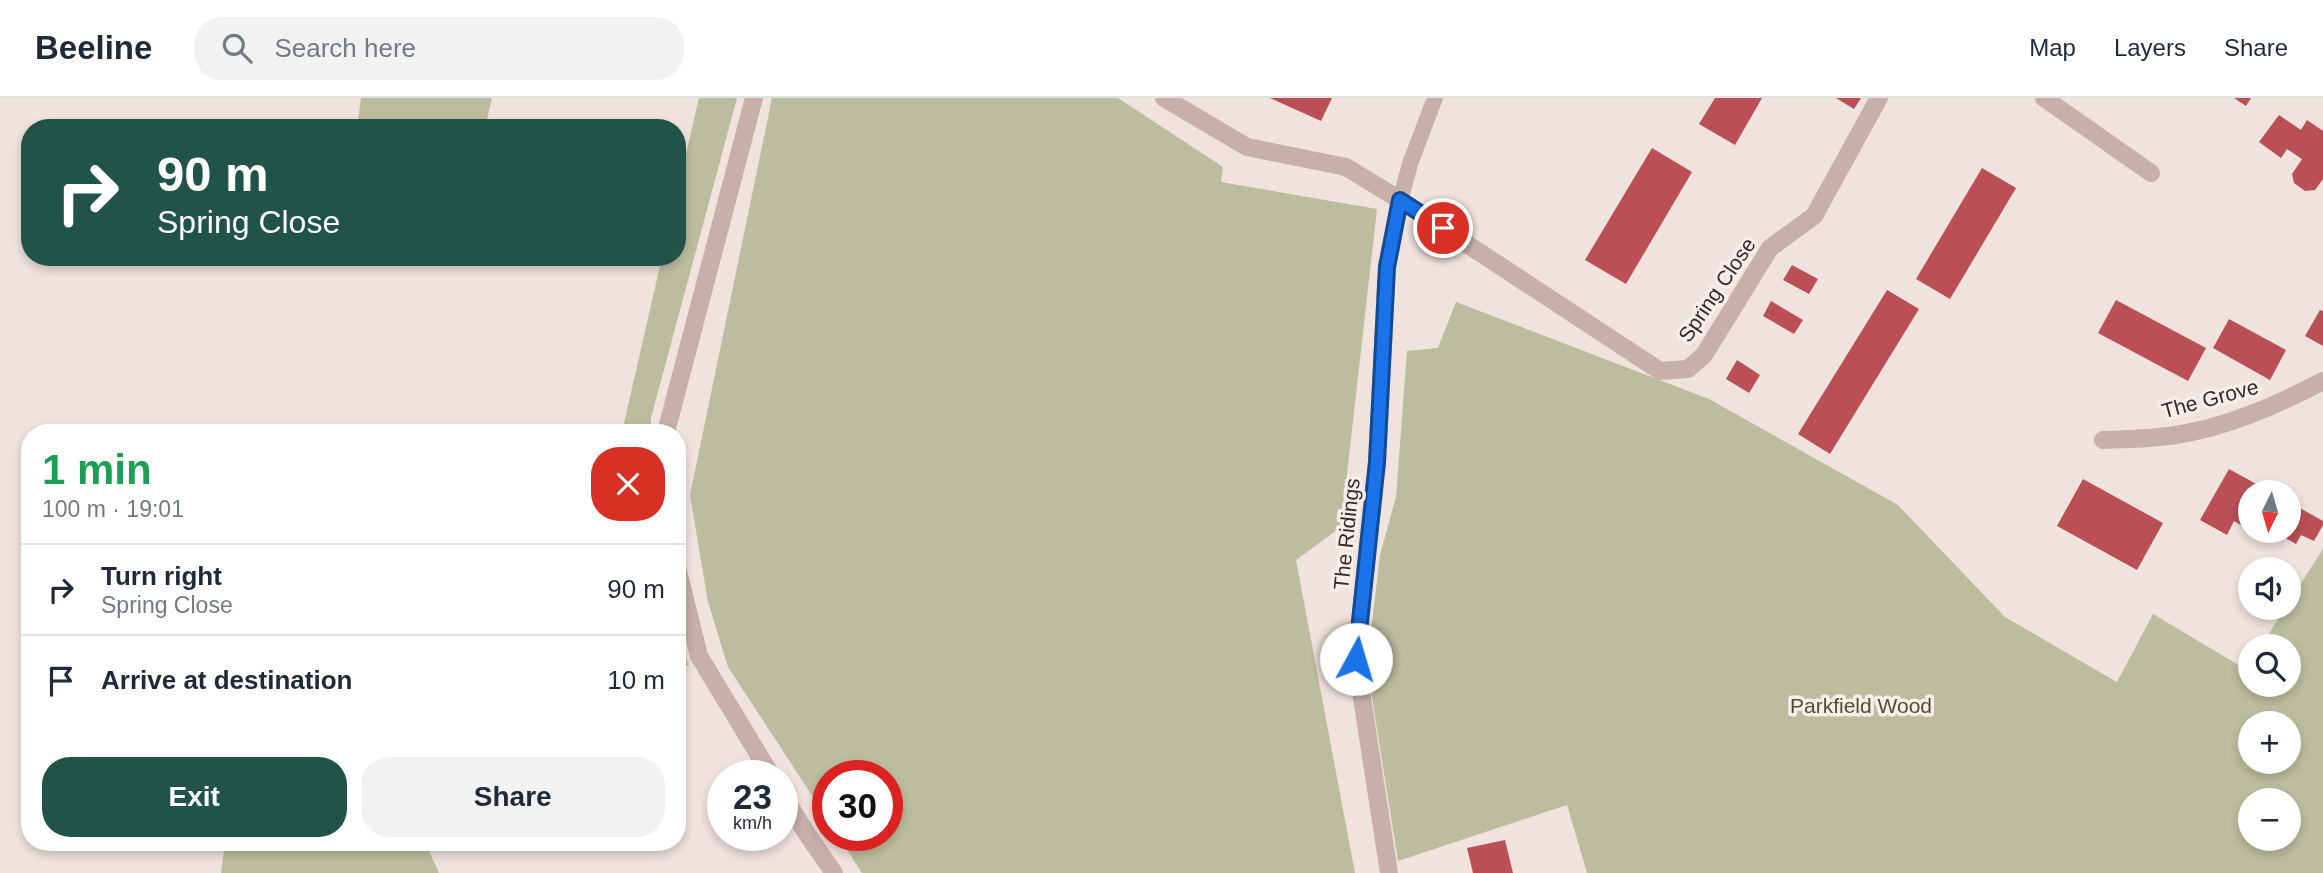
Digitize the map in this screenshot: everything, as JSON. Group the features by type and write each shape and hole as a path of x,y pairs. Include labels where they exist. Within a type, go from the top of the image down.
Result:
{"street":[{"path":"668,424 754,98"},
{"name":"Spring Close","path":"1164,98 1247,146 1346,167 1660,371 1688,369 1704,355 1770,248 1814,216 1878,98"},
{"path":"2044,98 2151,173"},
{"name":"The Ridings","path":"1389,873 1356,659 1377,462 1387,267 1400,200"},
{"name":"The Grove","path":"2103,440 2169,436 2219,425 2281,403 2323,382"},
{"path":"686,603 699,656 762,760"},
{"path":"798,820 834,873"}],"lane":[{"path":"1400,200 1410,161 1434,98"}],"green space":[{"path":"361,98 492,98 487,119 358,119"},
{"path":"699,98 737,98 651,424 624,424 660,266 686,266 686,154"},
{"path":"772,98 1118,98 1223,167 1221,182 1377,209 1341,527 1296,560 1355,873 862,873 848,851 903,851 903,760 812,760 812,796 798,774 798,760 789,760 728,667 708,602 690,495"},
{"name":"Parkfield Wood","path":"1456,302 1709,399 1898,505 2005,617 2117,682 2153,614 2238,665 2238,697 2301,697 2301,634 2269,634 2278,620 2301,620 2301,583 2323,549 2323,873 1587,873 1567,805 1398,861 1367,666 1380,555 1396,497 1407,351 1438,348"},
{"path":"224,851 429,851 439,873 221,873"}],"building":[{"path":"1270,98 1332,98 1321,121"},
{"path":"1715,98 1762,98 1735,145 1699,124"},
{"path":"1836,98 1861,98 1854,109"},
{"path":"2234,98 2251,98 2246,106"},
{"path":"2279,115 2301,130 2307,120 2323,131 2323,179 2315,190 2305,191 2294,183 2292,174 2302,159 2287,149 2281,158 2259,142"},
{"path":"1652,148 1692,172 1626,284 1585,260"},
{"path":"1982,168 2016,188 1950,299 1916,279"},
{"path":"1792,265 1818,279 1809,294 1783,280"},
{"path":"1887,290 1919,309 1830,454 1798,434"},
{"path":"2116,300 2206,348 2188,381 2098,333"},
{"path":"1771,301 1803,320 1794,334 1763,316"},
{"path":"2320,310 2323,311 2323,346 2305,336"},
{"path":"2229,319 2286,350 2270,380 2213,348"},
{"path":"1737,360 1760,375 1749,393 1726,379"},
{"path":"2229,469 2249,480 2238,480 2238,523 2234,521 2227,535 2200,520"},
{"path":"2083,479 2163,523 2137,570 2057,526"},
{"path":"2301,509 2323,521 2314,541 2301,535"},
{"path":"1505,840 1513,873 1473,873 1467,848"}],"route":[{"path":"1356,659 1377,462 1387,267 1400,200 1443,228"}]}
